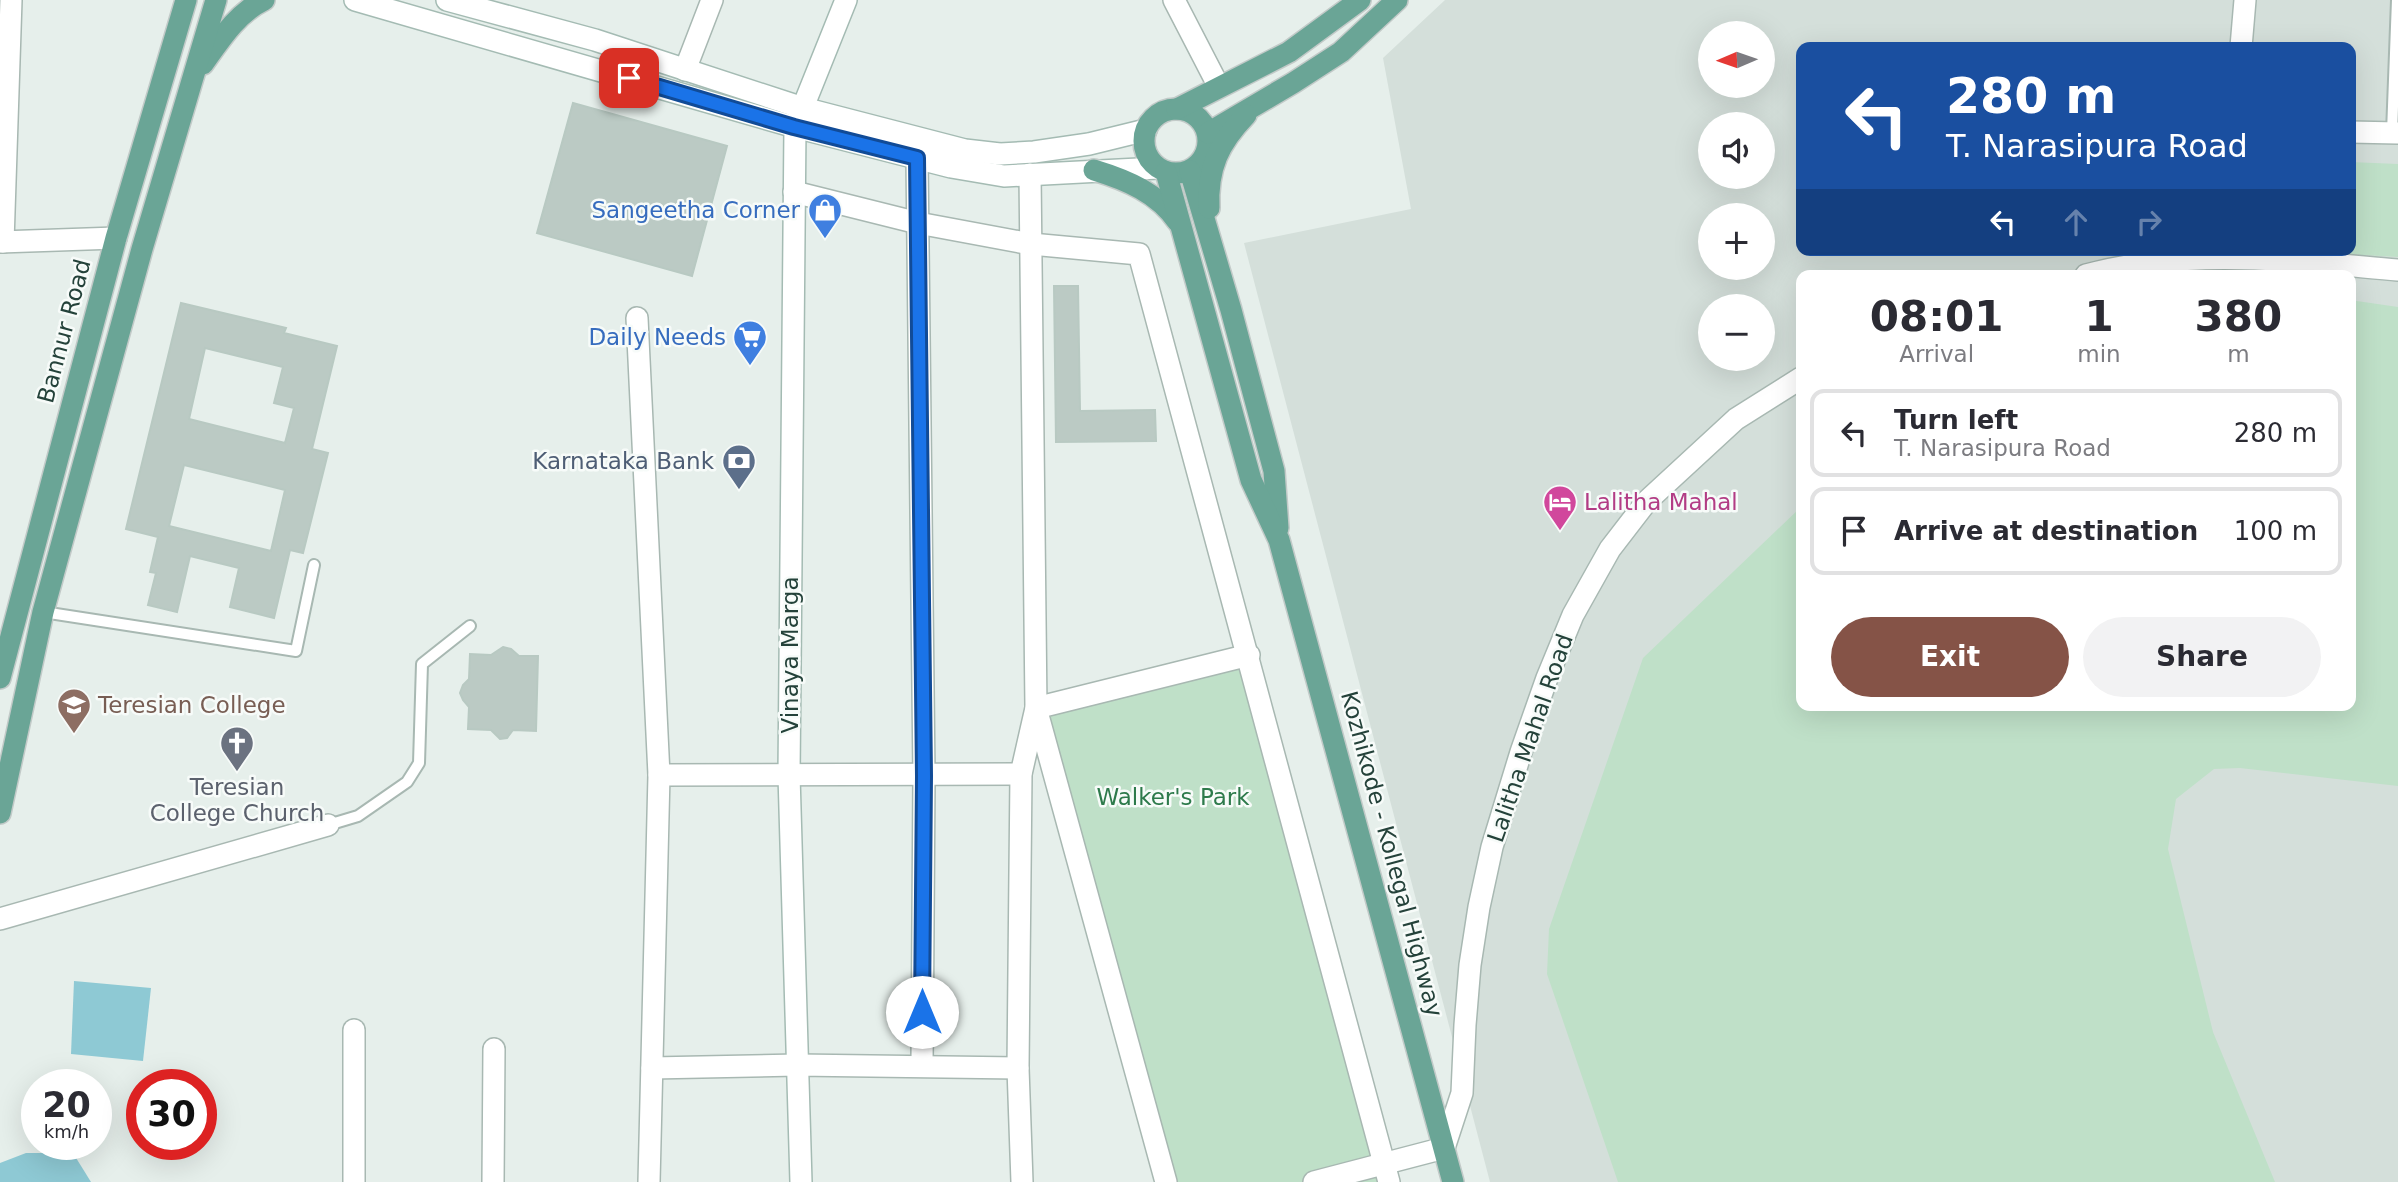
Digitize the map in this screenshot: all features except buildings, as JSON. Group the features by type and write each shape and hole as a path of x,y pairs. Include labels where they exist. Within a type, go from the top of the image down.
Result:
{"main road":[{"path":"171,50 173,0"},
{"name":"Bannur Road","path":"0,678 116,238 186,0"},
{"path":"0,813 43,612 142,248 216,0"},
{"path":"193,78 225,33 250,7 264,0"},
{"path":"1177,109 1187,110 1196,116 1208,133 1209,144 1206,155 1199,164 1190,171 1174,174 1162,170 1145,151 1146,130 1158,114 1177,109 1289,52 1360,0"},
{"path":"1208,133 1341,52 1397,0"},
{"path":"1213,245 1208,184 1213,163 1237,124 1258,103"},
{"path":"1094,170 1120,178 1145,191 1168,208 1181,226"},
{"name":"Kozhikode - Kollegal Highway","path":"1162,170 1181,226 1251,480 1279,540 1453,1182"},
{"name":"Kozhikode - Kollegal Highway","path":"1190,171 1213,245 1274,471 1279,540"}],"street":[{"path":"11,0 2,242 116,238"},
{"path":"355,0 799,118 917,158 975,172 1004,176 1094,170 1162,170"},
{"path":"447,0 595,40 685,70 799,118 965,150 1000,154 1034,152 1089,144 1146,130"},
{"path":"685,70 712,0"},
{"path":"799,118 846,0"},
{"path":"1174,0 1219,87"},
{"path":"2241,42 2245,0"},
{"name":"Vinaya Marga","path":"799,118 794,192 789,775 800,1182"},
{"path":"2356,132 2395,133"},
{"path":"917,158 924,776 922,1065"},
{"path":"1022,1182 1018,1068 1021,774 1036,708 1030,174"},
{"path":"794,192 918,223 1031,244 1139,254 1249,655 1386,1173"},
{"path":"2098,270 2125,256"},
{"path":"2107,270 2152,261 2216,256"},
{"path":"2261,256 2398,270"},
{"path":"637,318 659,775 649,1182"},
{"name":"Lalitha Mahal Road","path":"1444,1149 1462,1093 1470,965 1492,848 1546,678 1573,615 1610,549 1647,501 1736,419 1796,380"},
{"path":"1036,708 1249,655"},
{"path":"1036,708 1166,1182"},
{"path":"659,775 1021,774"},
{"path":"0,919 328,825"},
{"path":"354,1030 354,1182"},
{"path":"493,1182 494,1049"},
{"path":"652,1069 797,1065 1018,1068"},
{"path":"1314,1182 1386,1173 1444,1149"}],"lane":[{"path":"2395,133 2398,0"},
{"path":"43,612 296,651 314,565"},
{"path":"328,825 358,816 407,782 419,763 422,664 470,626"}],"shaded area":[{"name":"Lalitha Mahal","path":"1445,0 2398,0 2398,1182 1490,1182 1244,243 1411,209 1383,58"}],"green space":[{"path":"2356,162 2398,164 2398,257 2356,255"},
{"path":"2356,301 2398,307 2398,786 2240,768 2214,769 2176,799 2168,849 2213,1032 2275,1182 1618,1182 1547,974 1549,929 1643,658 1796,512 1796,711 2356,711"},
{"name":"Walker's Park","path":"1249,655 1384,1182 1166,1182 1036,708"}],"water":[{"path":"74,981 151,988 143,1061 71,1054"},
{"path":"21,1155 21,1160 77,1160 91,1182 0,1182 0,1163"}],"place":[{"name":"Sangeetha Corner","path":"825,240"},
{"name":"Daily Needs","path":"750,367"},
{"name":"Karnataka Bank","path":"739,491"},
{"name":"Lalitha Mahal","path":"1560,532"},
{"name":"Teresian College","path":"74,735"},
{"name":"Teresian College Church","path":"237,773"}],"route":[{"path":"629,78 794,127 917,158 924,776 922,1012"}]}
